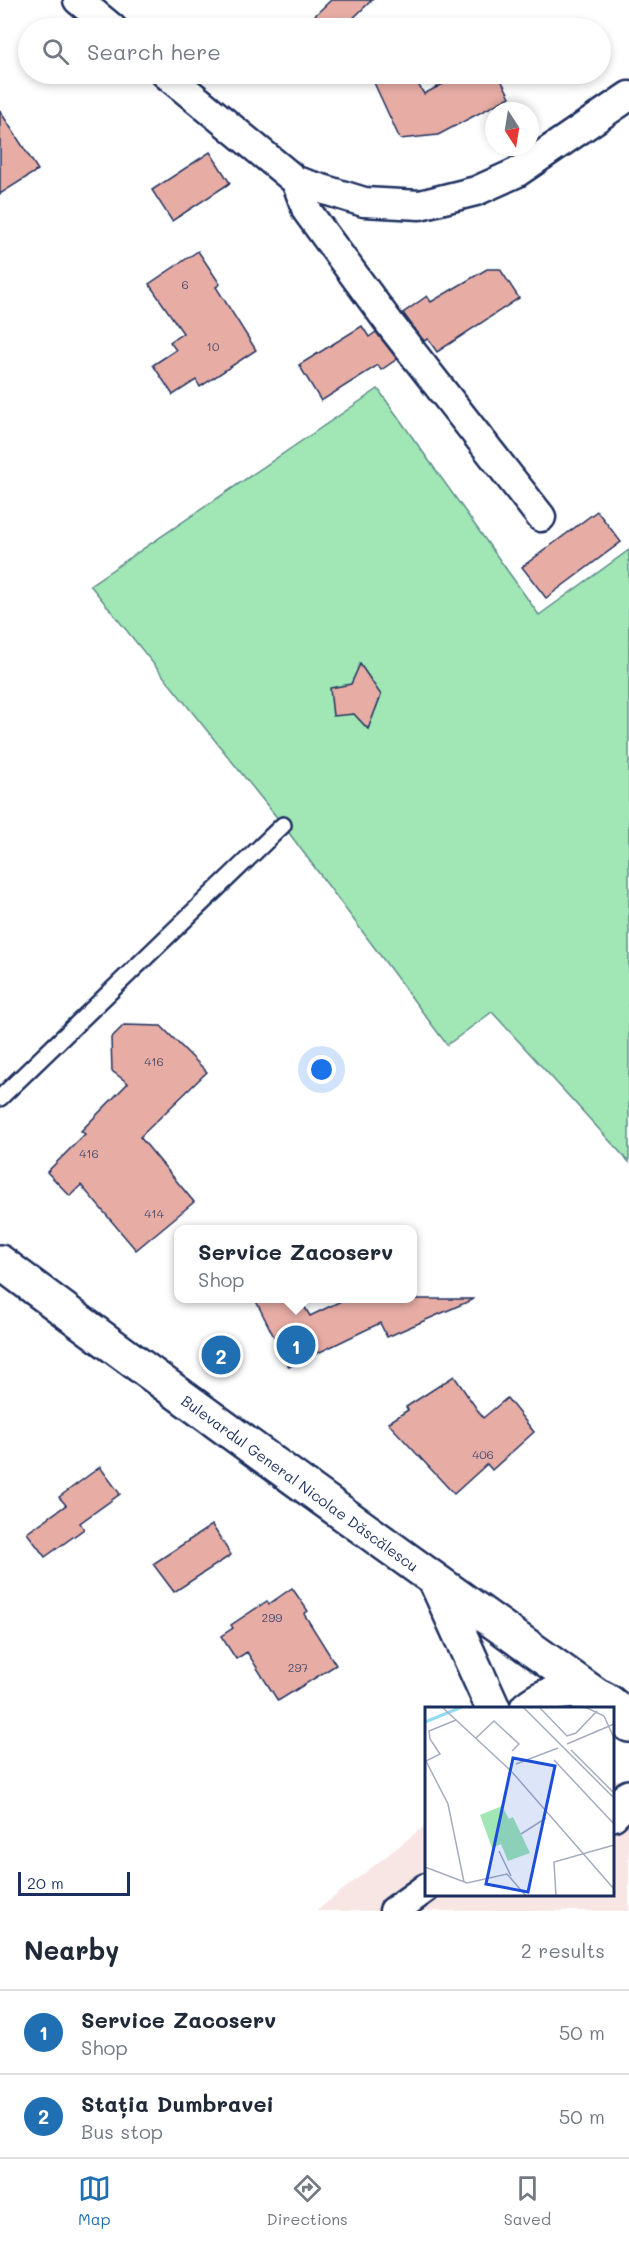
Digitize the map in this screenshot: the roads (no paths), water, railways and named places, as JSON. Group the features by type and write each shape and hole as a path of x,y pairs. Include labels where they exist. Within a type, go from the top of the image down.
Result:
{"main road":[{"name":"Bulevardul General Nicolae Dăscălescu","path":"0,1262 170,1389 613,1707"},
{"path":"435,1580 493,1707"},
{"path":"528,1707 535,1701 557,1692 581,1691 611,1707"}],"street":[{"path":"78,0 100,18"},
{"path":"178,84 296,181 364,202 420,205 476,191 516,173 629,96"},
{"path":"296,181 307,211 341,258 541,517"},
{"path":"394,1911 425,1889"}],"lane":[{"path":"0,1098 283,825"}],"place":[{"name":"Service Zacoserv","path":"296,1345"},
{"name":"Stația Dumbravei","path":"221,1355"}]}
